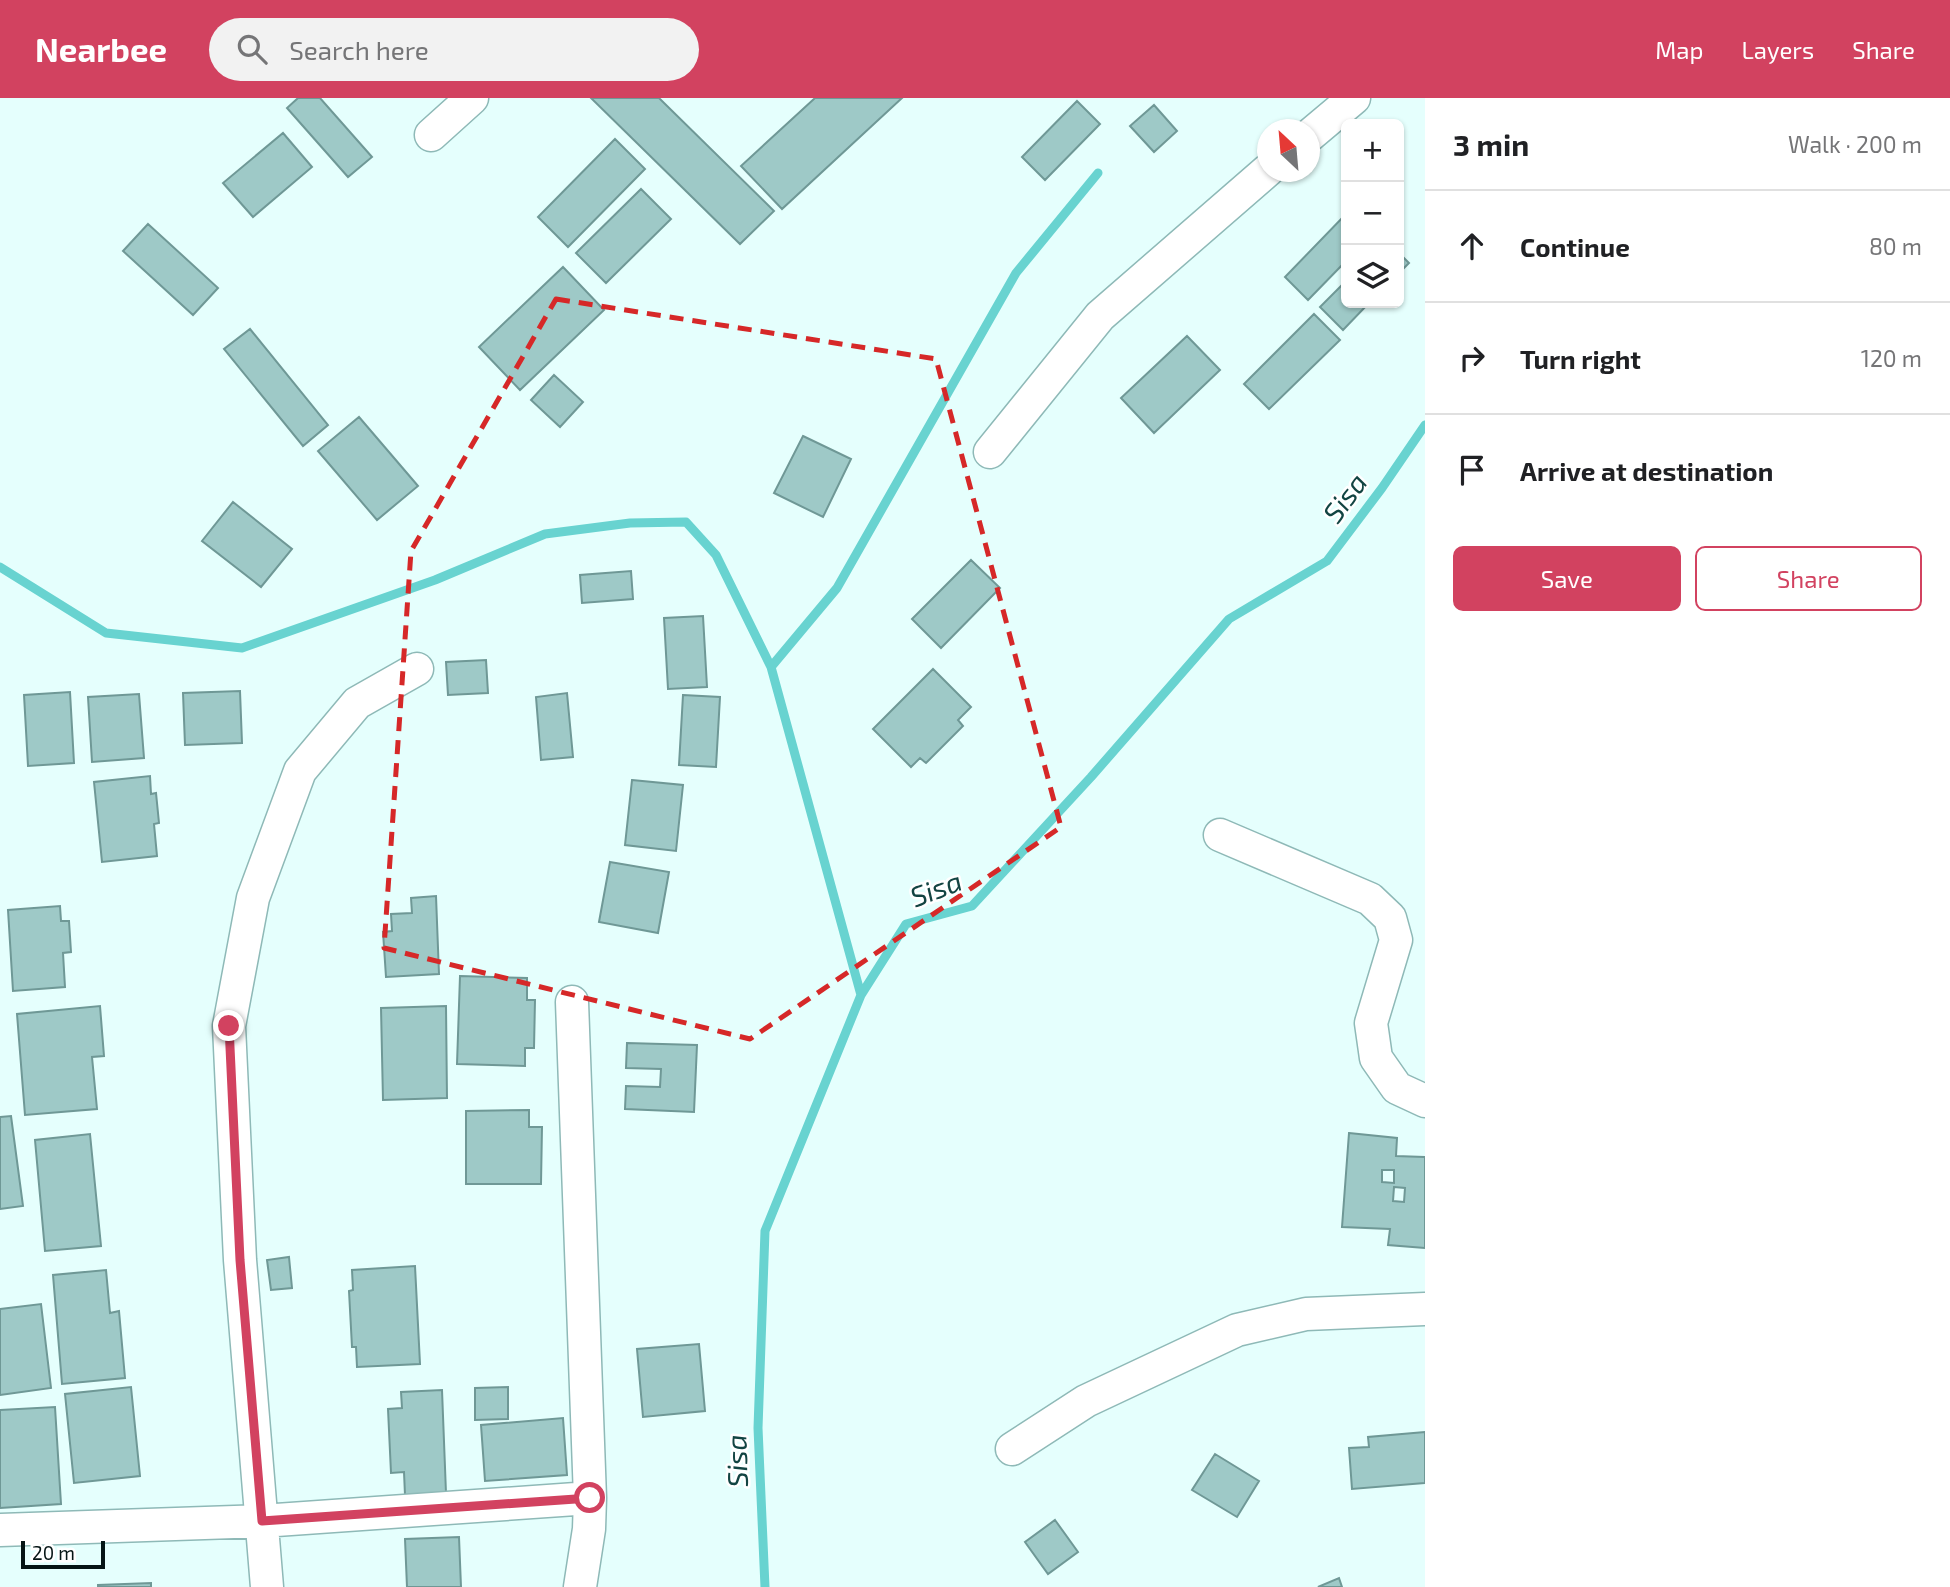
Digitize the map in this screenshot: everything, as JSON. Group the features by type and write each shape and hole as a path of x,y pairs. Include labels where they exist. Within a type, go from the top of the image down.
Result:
{"street":[{"path":"431,135 472,98"},
{"path":"1320,127 1354,98"},
{"path":"990,452 1100,316 1257,180"},
{"path":"267,1587 240,1260 229,1026 253,898 300,772 357,703 418,669"},
{"path":"1220,835 1370,899 1390,918 1396,940 1371,1023 1376,1058 1397,1088 1425,1101"},
{"path":"572,1002 590,1498 589,1530 580,1587"},
{"path":"1012,1449 1086,1401 1237,1330 1306,1314 1425,1308"},
{"path":"0,1530 262,1521 590,1498"}],"highlighted area":[{"path":"556,299 936,359 1061,827 750,1039 384,948 411,551"}],"building":[{"path":"298,98 320,98 372,157 348,177 287,108"},
{"path":"591,98 659,98 774,211 740,244"},
{"path":"815,98 902,98 782,209 741,166"},
{"path":"1077,101 1100,124 1045,180 1022,157"},
{"path":"1154,105 1177,131 1154,152 1130,126"},
{"path":"283,133 312,167 253,217 223,183"},
{"path":"615,139 645,169 568,247 538,217"},
{"path":"641,189 671,219 606,283 576,253"},
{"path":"1341,219 1341,266 1308,300 1285,277"},
{"path":"148,224 218,288 193,315 123,251"},
{"path":"563,267 604,310 520,390 479,347"},
{"path":"1341,286 1341,308 1364,308 1343,330 1320,307"},
{"path":"1314,314 1340,340 1269,409 1244,384"},
{"path":"250,329 328,425 303,446 224,349"},
{"path":"1187,336 1220,370 1154,433 1121,398"},
{"path":"554,375 583,402 560,427 531,400"},
{"path":"359,417 418,486 377,520 318,451"},
{"path":"803,436 851,459 823,517 774,493"},
{"path":"233,502 292,549 261,587 202,541"},
{"path":"971,560 1000,588 941,648 912,619"},
{"path":"631,571 633,599 582,603 580,575"},
{"path":"703,616 707,687 668,689 664,618"},
{"path":"486,660 488,693 448,695 446,662"},
{"path":"933,669 971,707 958,720 963,726 926,763 920,758 911,767 873,729"},
{"path":"240,691 242,743 185,745 183,693"},
{"path":"70,692 74,763 28,766 24,695"},
{"path":"567,693 573,757 541,760 536,697"},
{"path":"139,694 144,758 92,762 88,697"},
{"path":"683,695 720,697 716,767 679,765"},
{"path":"150,776 151,794 156,793 159,823 154,824 157,856 102,862 94,782"},
{"path":"632,780 683,785 676,851 625,845"},
{"path":"610,862 669,872 658,933 599,922"},
{"path":"436,896 439,974 386,977 383,932 392,931 391,914 412,913 411,898"},
{"path":"60,906 61,921 69,921 71,952 63,953 65,987 13,991 8,910"},
{"path":"460,976 527,978 527,1000 535,1000 534,1048 525,1048 525,1066 457,1064"},
{"path":"100,1006 104,1056 92,1057 97,1109 25,1115 17,1014"},
{"path":"446,1006 447,1098 383,1100 381,1008"},
{"path":"627,1043 697,1045 694,1112 625,1109 626,1086 660,1087 661,1069 626,1068"},
{"path":"529,1110 529,1127 542,1127 541,1184 466,1184 466,1111"},
{"path":"11,1116 23,1206 0,1209 0,1117"},
{"path":"1349,1133 1397,1138 1396,1156 1425,1157 1425,1248 1388,1245 1390,1229 1342,1227","holes":["1382,1170 1394,1170 1394,1183 1382,1182","1394,1187 1405,1188 1404,1202 1393,1201"]},
{"path":"90,1134 101,1246 45,1251 35,1140"},
{"path":"289,1257 292,1288 271,1290 267,1260"},
{"path":"415,1266 420,1364 357,1367 356,1347 352,1347 349,1291 353,1290 352,1270"},
{"path":"106,1270 110,1313 119,1311 125,1378 62,1384 53,1275"},
{"path":"41,1304 51,1388 0,1395 0,1309"},
{"path":"699,1344 705,1411 643,1417 637,1349"},
{"path":"131,1387 140,1476 74,1483 65,1394"},
{"path":"508,1387 508,1419 475,1420 475,1388"},
{"path":"442,1390 446,1493 405,1495 404,1472 391,1473 388,1409 402,1408 401,1392"},
{"path":"55,1407 61,1504 0,1508 0,1410"},
{"path":"563,1418 567,1475 485,1481 481,1425"},
{"path":"1425,1432 1425,1483 1352,1489 1349,1448 1369,1447 1368,1437"},
{"path":"1215,1454 1259,1481 1237,1517 1192,1490"},
{"path":"1055,1520 1078,1552 1048,1574 1025,1542"},
{"path":"459,1537 461,1587 407,1587 405,1539"},
{"path":"1339,1578 1342,1587 1318,1587"},
{"path":"151,1583 151,1587 98,1587 98,1585"}],"waterway":[{"path":"771,667 837,588 1016,273 1098,173"},
{"name":"Sisa","path":"765,1587 758,1428 765,1231 861,995 906,924 972,906 1091,777 1229,619 1327,561 1425,425"},
{"path":"0,567 106,633 242,648 435,580 545,534 630,523 686,522 716,555 771,667 861,995"}],"route":[{"path":"229,1026 240,1260 262,1521 590,1498"}]}
